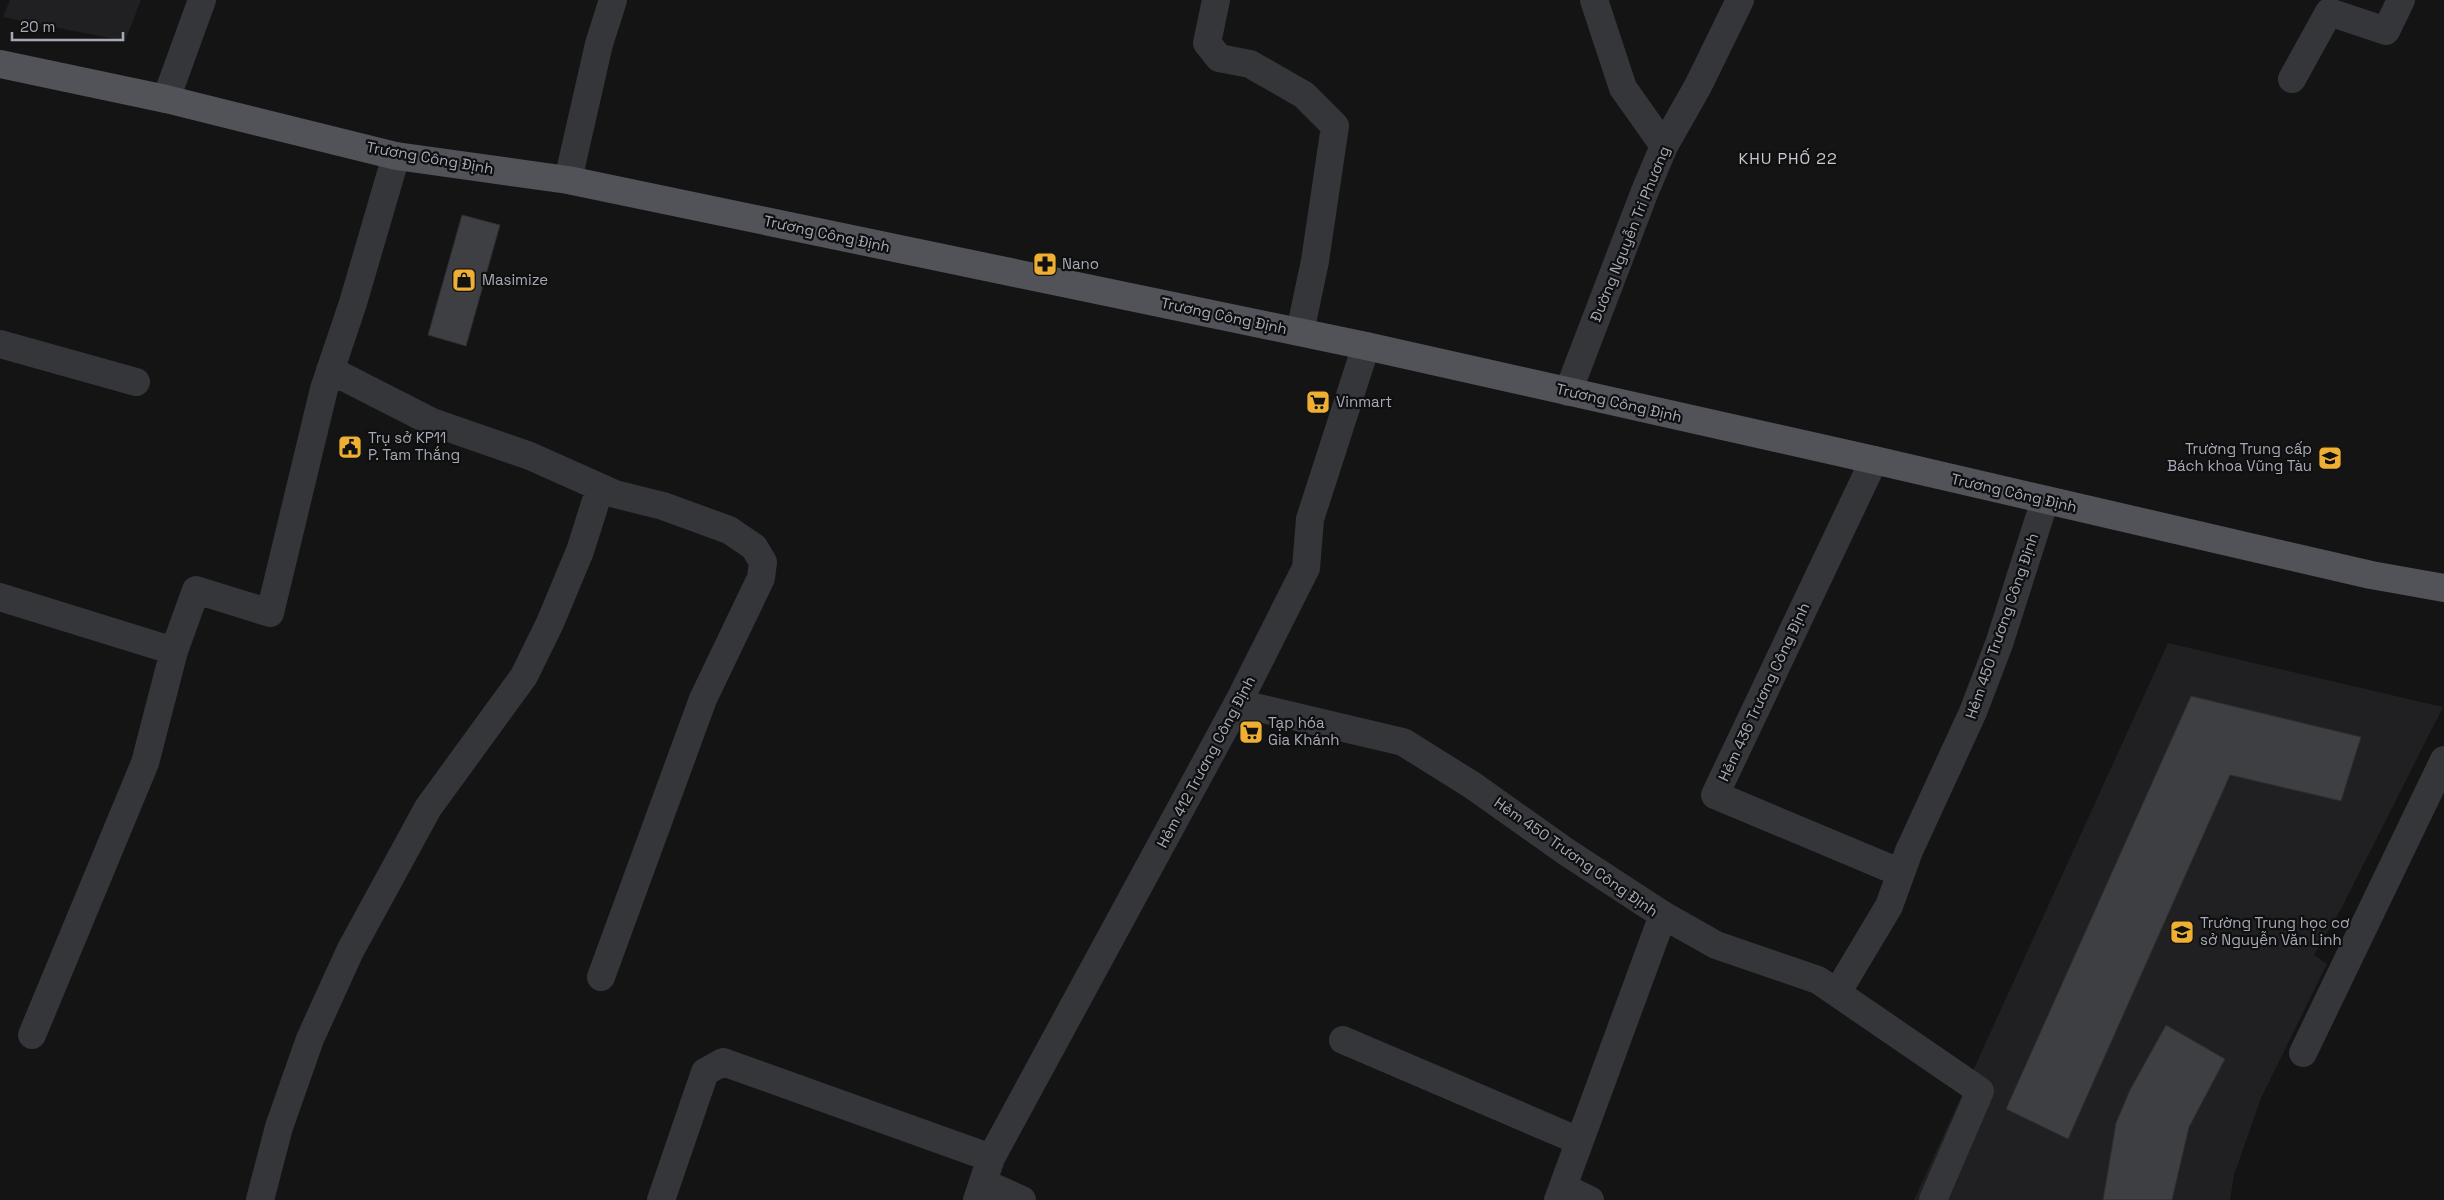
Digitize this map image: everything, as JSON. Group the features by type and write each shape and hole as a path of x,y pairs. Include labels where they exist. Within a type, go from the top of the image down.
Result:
{"main road":[{"name":"Trương Công Định","path":"0,64 166,99 396,156 568,180 1366,346 1874,460 2371,575 2444,588"}],"street":[{"path":"166,99 202,0"},
{"path":"568,180 599,44 613,0"},
{"path":"1216,0 1207,43 1220,58 1250,64 1304,95 1335,126 1316,261 1300,332"},
{"path":"1594,0 1623,88 1664,146"},
{"name":"Đường Nguyễn Tri Phương","path":"1568,392 1644,192 1664,146 1698,86 1740,0"},
{"path":"2292,79 2329,12 2386,31 2401,0"},
{"path":"32,1035 145,763 174,651 196,590 270,613 330,370 353,303 396,156"},
{"path":"0,344 136,382"},
{"name":"Hẻm 412 Trương Công Định","path":"980,1192 992,1158 1238,703 1306,568 1310,519 1366,346"},
{"path":"330,370 432,422 530,456 615,494 663,506 729,530 754,547 763,562 761,578 703,699 685,744 601,977"},
{"name":"Hẻm 436 Trương Công Định","path":"1874,460 1715,795 1901,873"},
{"path":"260,1200 279,1128 310,1039 350,951 428,808 524,676 580,552 600,488"},
{"name":"Hẻm 450 Trương Công Định","path":"1837,993 1889,906 1901,873 1974,712 1999,644 2045,500"},
{"path":"0,597 174,651"},
{"name":"Hẻm 450 Trương Công Định","path":"1238,703 1403,742 1472,785 1565,851 1663,915 1561,1194"},
{"path":"2303,1053 2444,760"},
{"path":"1663,915 1716,944 1818,980 1980,1091 1933,1200"},
{"path":"1343,1040 1579,1142"},
{"path":"661,1200 705,1072 724,1062 992,1158"},
{"path":"980,1192 1022,1200"},
{"path":"1561,1194 1590,1200"}],"shaded area":[{"path":"10,0 141,0 125,41 3,17"},
{"name":"Trường Trung học cơ sở Nguyễn Văn Linh","path":"2168,643 2443,707 2341,909 2314,955 2327,964 2261,1098 2234,1175 2230,1200 1914,1200"}],"building":[{"name":"Masimize","path":"462,215 500,225 466,346 428,335"},
{"path":"2191,696 2361,737 2341,801 2230,775 2068,1139 2006,1109"},
{"path":"2166,1025 2225,1059 2189,1127 2172,1200 2103,1200 2116,1123 2130,1090"}],"place":[{"name":"Nano","path":"1045,264"},
{"name":"Masimize","path":"464,280"},
{"name":"Vinmart","path":"1318,402"},
{"name":"Trụ sở KP11 P. Tam Thắng","path":"350,447"},
{"name":"Trường Trung cấp Bách khoa Vũng Tàu","path":"2330,458"},
{"name":"Tạp hóa Gia Khánh","path":"1251,732"},
{"name":"Trường Trung học cơ sở Nguyễn Văn Linh","path":"2182,932"}],"district":[{"name":"KHU PHỐ 22","path":"1788,158"}]}
